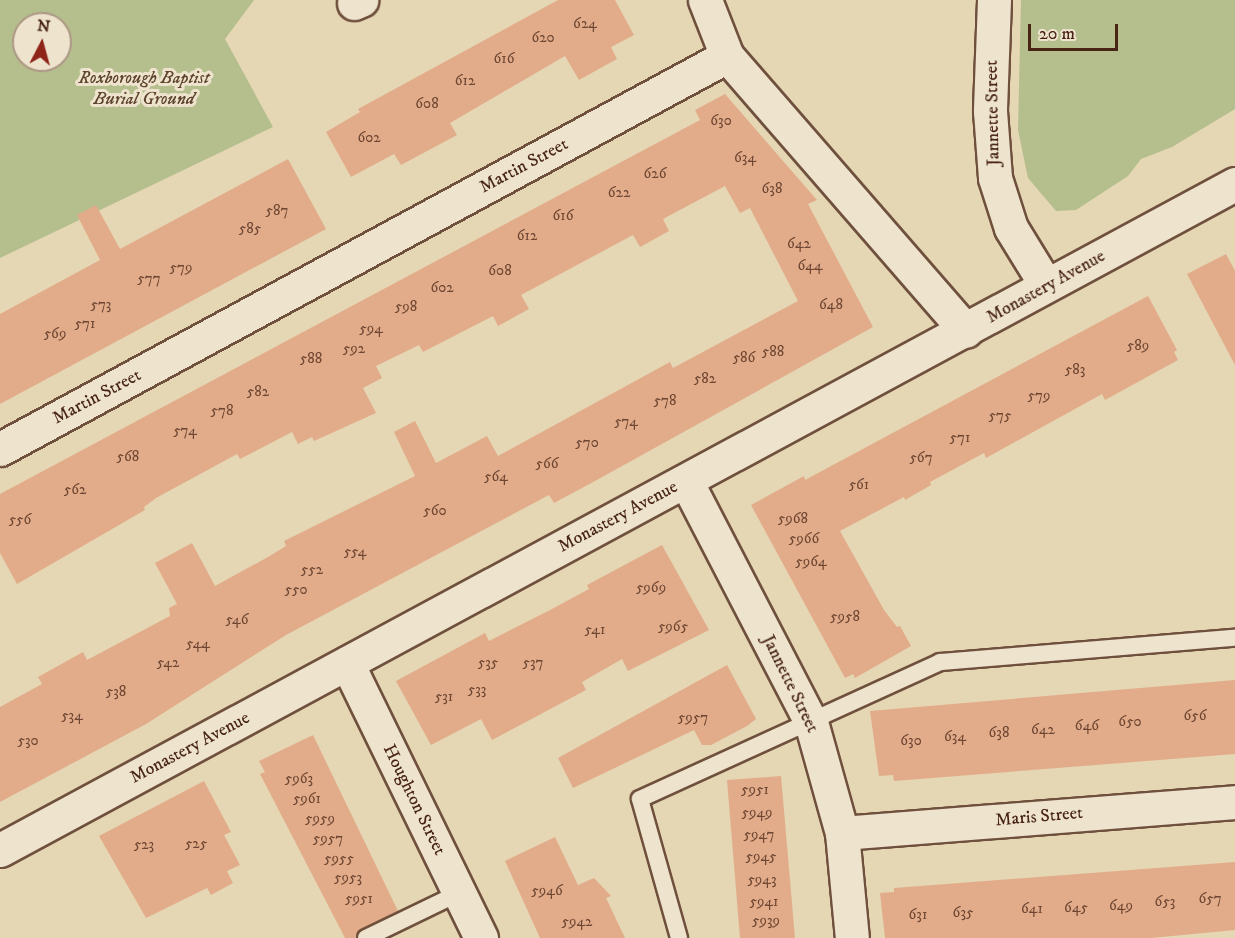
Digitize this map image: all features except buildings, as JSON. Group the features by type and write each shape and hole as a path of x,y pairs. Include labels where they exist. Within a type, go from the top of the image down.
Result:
{"street":[{"path":"705,0 727,56 966,331"},
{"name":"Jannette Street","path":"994,0 990,120 995,178 1011,228 1046,285"},
{"name":"Martin Street","path":"0,449 727,56"},
{"name":"Monastery Avenue","path":"0,850 1235,184"},
{"name":"Jannette Street","path":"686,481 811,722 843,833 852,938"},
{"name":"Houghton Street","path":"347,663 481,938"},
{"name":"Maris Street","path":"843,833 1235,802"}],"lane":[{"path":"679,938 640,799 811,722 905,675 940,662 1235,638"},
{"path":"366,938 459,893"}],"green space":[{"name":"Roxborough Baptist Burial Ground","path":"0,0 254,0 225,39 273,127 0,258"},
{"path":"1021,0 1235,0 1235,109 1172,147 1141,159 1128,176 1076,210 1056,211 1028,178 1018,130"}]}
